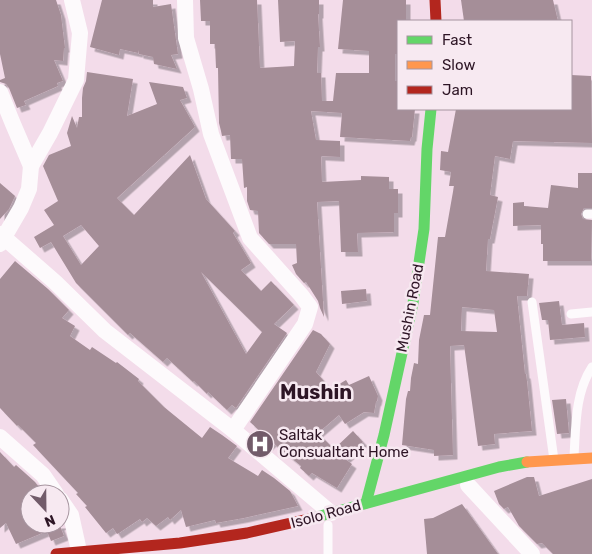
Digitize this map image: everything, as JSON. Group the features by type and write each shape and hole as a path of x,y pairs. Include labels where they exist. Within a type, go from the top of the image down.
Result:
{"main road":[{"path":"435,0 436,20"},
{"name":"Mushin Road","path":"366,503 384,435 413,303 424,229 427,149 431,110"},
{"name":"Isolo Road","path":"310,530 366,503 499,467 519,463 592,458"},
{"name":"Isolo Road","path":"56,554 180,542 330,519 500,477 592,468"},
{"path":"226,547 255,542"}],"street":[{"path":"72,0 80,33 76,80 32,166 29,190 21,208 1,238 55,282 105,331 233,430 330,519"},
{"path":"185,0 186,38 201,89 211,134 250,238 310,307 305,324 233,430"},
{"path":"0,92 32,166"},
{"path":"0,437 43,475 49,484"},
{"path":"468,485 532,554"},
{"path":"70,512 79,551"}],"lane":[{"path":"532,302 554,460"},
{"path":"571,314 592,312"},
{"path":"574,459 578,402 585,377 592,367"},
{"path":"328,554 330,519"}],"building":[{"path":"0,0 56,0 61,15 65,48 63,61 54,60 63,81 57,83 58,86 24,101 26,105 17,108 9,88 6,84 0,82 0,80 5,78 0,54"},
{"path":"102,0 153,0 153,7 171,4 178,54 171,55 177,69 154,64 153,57 139,54 138,50 138,53 120,49 119,55 90,47"},
{"path":"200,0 257,0 260,68 294,66 295,41 280,42 278,0 319,0 320,47 318,47 317,73 321,73 322,101 333,101 336,73 369,73 369,51 338,49 343,0 406,0 406,20 397,20 395,81 397,81 397,110 415,110 410,141 340,137 342,113 311,111 316,140 340,141 340,157 321,156 322,182 361,180 361,176 389,177 389,189 398,189 398,213 394,213 394,232 357,233 358,252 341,252 339,201 317,202 324,317 318,301 306,282 304,283 296,274 292,265 297,263 296,244 269,244 259,233 258,211 250,210 247,201 247,187 244,188 242,159 231,159 230,135 222,136 219,123 218,68 216,68 215,44 210,44 210,21 201,21"},
{"path":"461,0 553,0 558,20 464,20"},
{"path":"87,72 133,79 127,116 157,104 149,82 183,87 187,98 180,100 195,127 117,198 134,215 190,155 206,199 235,231 233,233 251,263 241,270 261,291 271,281 294,305 274,324 287,333 236,408 232,405 227,410 167,358 163,362 130,333 128,335 76,283 51,242 40,248 34,237 54,225 44,210 58,201 43,166 49,155 71,146 67,133 72,116 77,128 79,117 82,117 83,88","holes":["81,225 99,246 81,265 63,236","201,272 262,332 246,354"]},
{"path":"572,75 591,76 592,143 513,141 510,159 495,156 490,195 498,197 490,239 488,239 486,271 529,274 527,296 517,296 532,431 494,434 495,444 478,446 464,345 450,346 453,455 434,456 434,450 402,445 406,399 408,391 410,391 414,363 418,364 419,340 424,315 430,315 438,237 445,237 454,186 449,186 451,172 440,170 441,151 448,152 456,110 572,110","holes":["462,307 494,310 497,332 461,331"]},
{"path":"578,173 592,173 592,208 584,208 581,214 583,219 592,220 591,261 543,261 541,225 513,226 513,203 524,202 524,206 548,208 551,185 578,188"},
{"path":"0,183 15,196 9,209 0,219"},
{"path":"15,261 69,310 62,318 75,326 70,336 90,350 92,347 117,362 139,379 138,381 164,407 202,438 210,427 237,446 228,458 258,476 262,470 274,478 290,491 298,506 244,518 216,523 215,520 186,527 181,510 170,520 168,517 156,526 147,518 142,522 140,519 117,534 113,528 106,533 85,507 87,506 76,494 78,493 33,445 36,443 0,408 0,279"},
{"path":"366,289 367,301 342,304 341,291"},
{"path":"559,301 562,325 584,323 585,337 550,340 548,320 542,320 539,303"},
{"path":"313,330 321,334 330,344 316,372 331,389 346,380 349,385 369,376 378,396 374,413 364,412 345,424 339,415 318,433 334,449 353,431 363,442 345,459 352,464 337,488 312,473 309,476 300,468 301,466 272,442 268,446 260,440 264,435 250,422"},
{"path":"566,399 569,433 557,434 552,400"},
{"path":"0,452 14,467 16,465 36,484 20,484 20,534 40,534 16,544 6,523 0,528"},
{"path":"527,477 534,477 539,496 592,479 592,554 553,554 542,543 537,544 519,526 508,507 504,509 499,504 494,491"},
{"path":"462,504 498,554 427,554 424,519 433,518"},
{"path":"48,534 63,534 64,536 51,541"}],"traffic: fast":[{"path":"366,503 384,435 413,303 424,229 427,149 431,110"},
{"path":"313,518 499,467 527,462"}],"traffic: slow":[{"path":"527,462 592,458"}],"traffic: jam":[{"path":"435,0 436,20"},
{"path":"56,554 180,543 247,533 313,518"}],"place":[{"name":"Saltak Consualtant Home","path":"260,444"}],"district":[{"name":"Mushin","path":"316,392"}]}
